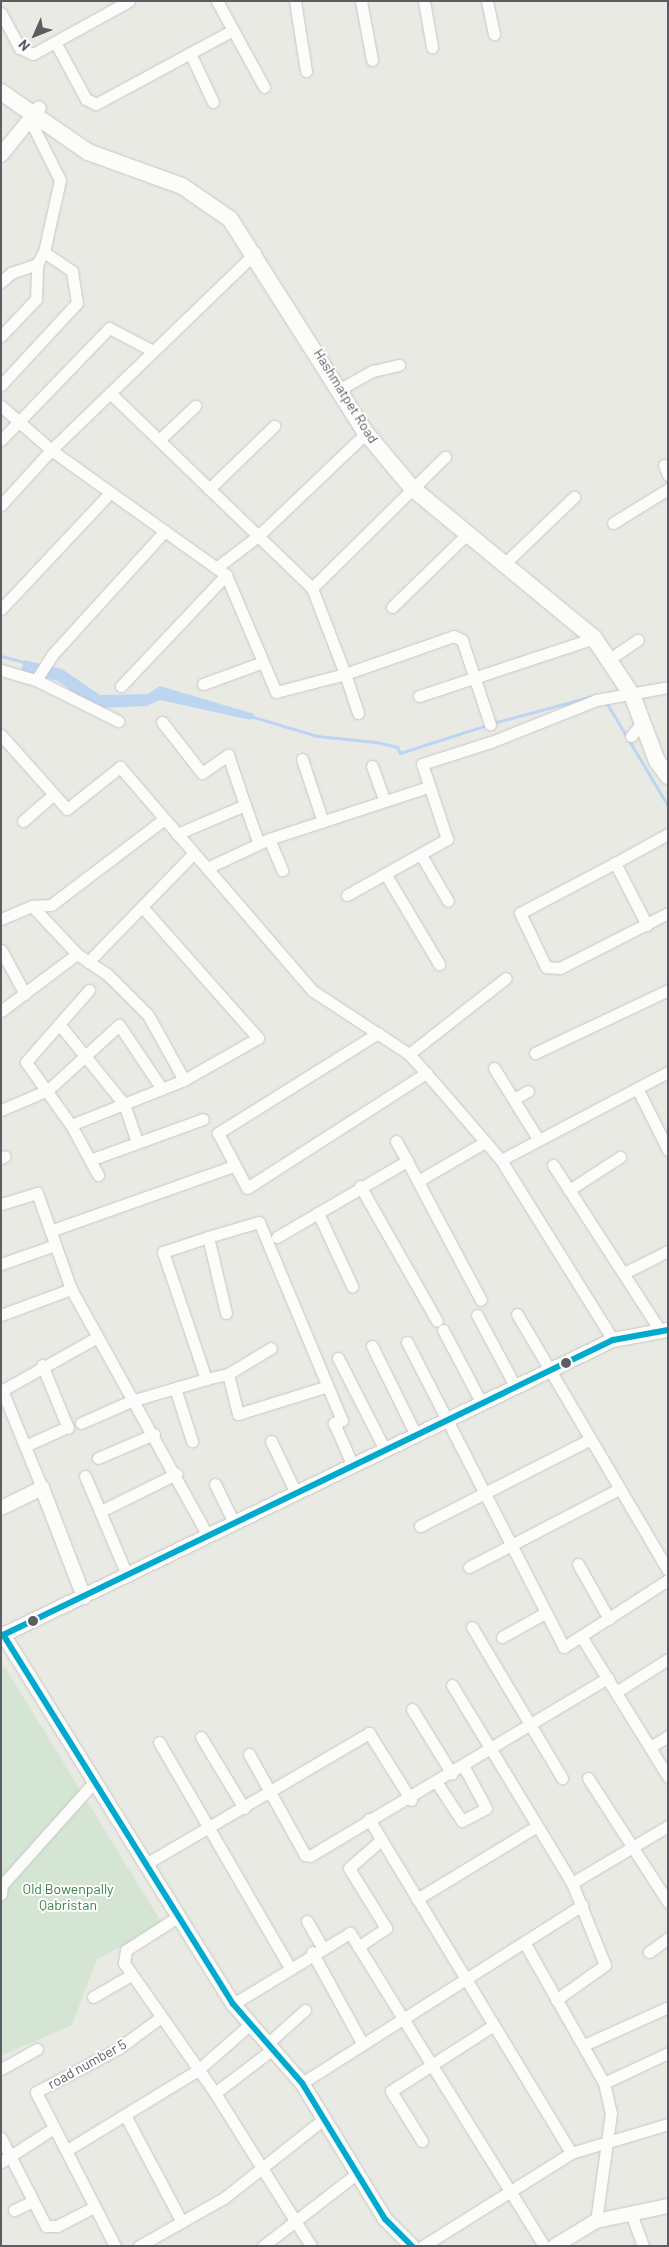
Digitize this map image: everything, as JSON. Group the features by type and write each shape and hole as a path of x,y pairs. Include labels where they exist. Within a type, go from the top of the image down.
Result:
{"main road":[{"path":"1,82 34,114"},
{"path":"1,92 34,114"},
{"name":"Hashmatpet Road","path":"34,114 120,162 182,186 207,201 230,219 255,252 366,433 412,488 465,536 594,638 608,660 624,694 636,730 663,759 668,776"}],"street":[{"path":"1,13 26,54 55,42 130,1"},
{"path":"217,1 264,87"},
{"path":"295,1 306,71"},
{"path":"361,1 372,60"},
{"path":"424,1 432,47"},
{"path":"487,1 494,34"},
{"path":"55,42 90,103 233,30"},
{"path":"190,53 213,102"},
{"path":"1,154 34,114 60,180 44,252 37,264 36,299 1,336"},
{"path":"1,384 77,303 72,271 44,252"},
{"path":"1,504 51,450 255,252"},
{"path":"1,282 11,273 37,264"},
{"path":"1,440 112,327 153,351"},
{"path":"340,389 373,370 399,365"},
{"path":"110,393 312,588 358,713"},
{"path":"1,406 51,450 221,572 276,692 345,674 454,636 462,640 490,724"},
{"path":"159,440 195,406"},
{"path":"209,489 274,426"},
{"path":"121,686 221,572 366,433"},
{"path":"312,588 445,457"},
{"path":"613,523 668,489"},
{"path":"1,609 110,494"},
{"path":"502,566 574,497"},
{"path":"36,680 52,656 166,531"},
{"path":"392,608 465,536"},
{"path":"419,696 594,638"},
{"path":"608,660 638,640"},
{"path":"203,684 262,662"},
{"path":"1,670 36,680 118,721"},
{"path":"347,895 386,875 447,839 428,787 422,764 490,742 596,700 668,687"},
{"path":"162,722 202,773 228,755 245,804 264,842 282,870"},
{"path":"1,735 67,809 120,767 163,820 177,834 192,855 207,868 313,991 409,1054 501,1160 613,1340"},
{"path":"302,759 322,822"},
{"path":"372,766 385,801"},
{"path":"207,868 264,842 428,787"},
{"path":"24,821 54,794"},
{"path":"177,834 245,804"},
{"path":"1,919 32,906 51,905 163,820"},
{"path":"668,834 522,910 520,918 540,957 550,969 560,968 668,914"},
{"path":"88,962 192,855"},
{"path":"421,855 448,901"},
{"path":"615,863 647,925"},
{"path":"386,875 439,964"},
{"path":"32,906 77,954 148,1016 184,1080"},
{"path":"71,1125 184,1080 258,1038 142,907"},
{"path":"1,950 25,994"},
{"path":"1,1011 77,954"},
{"path":"409,1054 506,978"},
{"path":"89,990 26,1062 48,1090 71,1125 98,1175"},
{"path":"535,1053 668,990"},
{"path":"59,1024 86,1053 124,1104 137,1142"},
{"path":"1,1110 48,1090 86,1053 119,1025 162,1089"},
{"path":"378,1033 218,1133 247,1188 426,1073"},
{"path":"494,1068 538,1139"},
{"path":"501,1160 668,1072"},
{"path":"637,1088 668,1150"},
{"path":"514,1099 528,1091"},
{"path":"90,1160 203,1119"},
{"path":"396,1141 481,1300"},
{"path":"418,1181 484,1142"},
{"path":"568,1190 620,1157"},
{"path":"277,1237 360,1186 407,1161"},
{"path":"412,2246 385,2219 302,2083 271,2046 249,2025 233,2004 176,1918 2,1635 613,1340 664,1331 553,1165"},
{"path":"50,1231 234,1166"},
{"path":"360,1186 482,1404"},
{"path":"1,1204 37,1193 71,1289 131,1401 154,1434 208,1536"},
{"path":"318,1213 352,1286"},
{"path":"206,1379 163,1252 258,1222 325,1387 342,1420 334,1423 353,1466"},
{"path":"208,1237 226,1313"},
{"path":"1,1264 55,1245"},
{"path":"624,1273 668,1251"},
{"path":"1,1315 71,1289"},
{"path":"517,1314 548,1371 668,1570"},
{"path":"478,1315 515,1386"},
{"path":"84,1597 2,1390 42,1365 96,1338"},
{"path":"407,1342 449,1420 511,1548 564,1647 668,1580"},
{"path":"372,1346 416,1435"},
{"path":"81,1423 131,1401 228,1374 271,1348"},
{"path":"338,1358 385,1450"},
{"path":"25,1446 66,1429 42,1365"},
{"path":"228,1374 238,1414 325,1387"},
{"path":"175,1388 192,1441"},
{"path":"98,1458 154,1434"},
{"path":"420,1526 482,1491 589,1440"},
{"path":"271,1441 295,1492"},
{"path":"101,1511 176,1474"},
{"path":"85,1476 127,1575"},
{"path":"215,1484 234,1523"},
{"path":"1,1508 42,1488"},
{"path":"469,1567 511,1548 619,1489"},
{"path":"578,1564 609,1619"},
{"path":"502,1637 545,1613"},
{"path":"472,1627 562,1778"},
{"path":"581,1636 668,1777"},
{"path":"616,1692 668,1659"},
{"path":"249,1754 272,1792 305,1855 369,1819 410,1800 437,1783 451,1778 464,1767 608,1678"},
{"path":"452,1685 572,1883 605,1964 556,2000"},
{"path":"412,1709 451,1778"},
{"path":"144,1865 272,1792 369,1733 410,1800"},
{"path":"650,1747 668,1736"},
{"path":"201,1737 244,1808"},
{"path":"159,1742 207,1829 290,1968"},
{"path":"437,1783 462,1821 486,1808 464,1767"},
{"path":"588,1778 630,1848 668,1902"},
{"path":"1,1894 2,1885 94,1782"},
{"path":"369,1819 572,2152"},
{"path":"417,1899 537,1826"},
{"path":"572,1883 668,1826"},
{"path":"358,1946 386,1928 349,1868 381,1840"},
{"path":"302,2083 362,2043 582,1905"},
{"path":"176,1918 126,1950 122,1959 131,1975 215,2093 259,2168 312,2246"},
{"path":"307,1921 322,1947"},
{"path":"233,2004 312,1952 350,1933 434,2064 544,2246"},
{"path":"649,1952 668,1938"},
{"path":"524,1942 604,2083 611,2113 596,2221"},
{"path":"312,1952 362,2043"},
{"path":"93,1998 131,1975"},
{"path":"584,2045 668,2007"},
{"path":"215,2093 271,2046 305,2010"},
{"name":"road number 5","path":"54,2128 36,2092 119,2048 161,2017"},
{"path":"67,2150 198,2070 249,2025"},
{"path":"422,2141 390,2091 494,2025"},
{"path":"1,2069 37,2049"},
{"path":"604,2083 668,2053"},
{"path":"125,2116 182,2222"},
{"path":"139,2246 224,2198 259,2168 325,2118"},
{"path":"423,2246 512,2192 572,2152 606,2144 668,2124"},
{"path":"6,2159 54,2128 115,2246"},
{"path":"1,2138 6,2159 46,2226 57,2226 94,2207"},
{"path":"263,2246 356,2174"},
{"path":"14,2210 33,2202"},
{"path":"555,2246 596,2221 668,2206"},
{"path":"630,2213 643,2246"}],"green space":[{"name":"Old Bowenpally Qabristan","path":"5,1667 163,1925 97,1959 72,2025 1,2056 1,1669"}],"water":[{"path":"24,660 62,669 100,695 148,694 160,686 254,714 251,720 160,700 147,706 96,708 58,681 21,672"}],"waterway":[{"path":"1,656 27,663"},
{"path":"493,723 593,696"},
{"path":"606,702 668,806"},
{"path":"250,716 317,736 376,742 397,747 400,753 487,725"}],"transit line":[{"path":"412,2246 385,2219 302,2083 233,2004 3,1635 613,1340 668,1330"}]}
